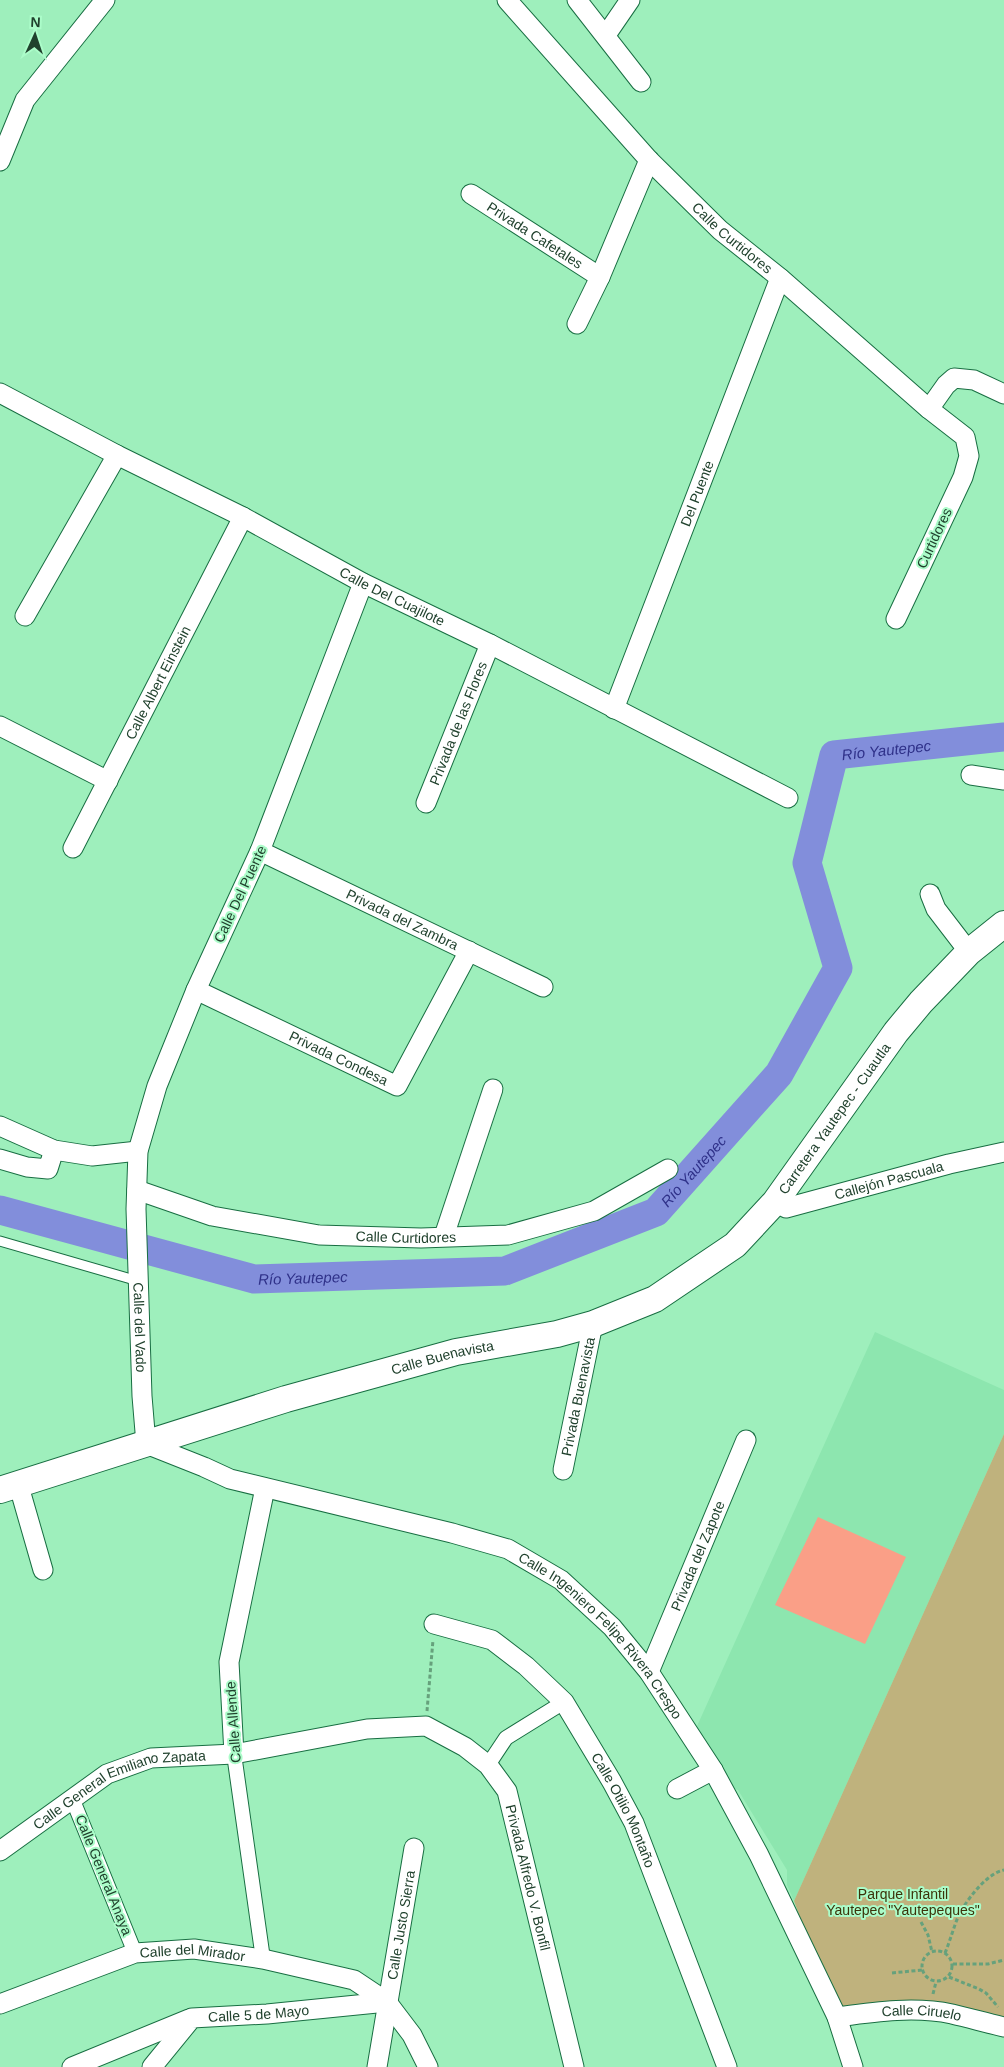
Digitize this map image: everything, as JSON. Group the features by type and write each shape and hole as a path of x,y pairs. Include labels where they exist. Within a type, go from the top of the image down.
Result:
{"main road":[{"name":"Carretera Yautepec - Cuautla","path":"781,1205 896,1032 921,1002 969,952 1004,924"},
{"name":"Carretera Yautepec - Cuautla","path":"656,1305 735,1245 781,1205 928,1009 976,962 1004,940"},
{"name":"Calle Buenavista","path":"9,1487 231,1416 288,1409 593,1330 656,1305"}],"street":[{"path":"0,161 25,100 105,0"},
{"path":"577,0 641,82"},
{"path":"606,35 630,0"},
{"name":"Calle Curtidores","path":"515,3 649,160 720,230 780,278 929,409 965,437 969,456"},
{"name":"Privada Cafetales","path":"577,324 600,277 649,160"},
{"name":"Privada Cafetales","path":"470,194 600,277"},
{"name":"Del Puente","path":"614,709 780,278"},
{"path":"929,409 946,385 954,378 974,380 1004,394"},
{"name":"Calle Del Cuajilote","path":"0,393 117,455 242,517 363,582 490,644 788,798"},
{"path":"25,616 117,455"},
{"name":"Curtidores","path":"896,619 963,477 969,456"},
{"name":"Calle Albert Einstein","path":"73,848 242,517"},
{"name":"Calle Del Puente","path":"136,1208 138,1151 157,1086 196,990 260,851 363,582"},
{"name":"Privada de las Flores","path":"426,803 490,644"},
{"path":"0,726 108,781"},
{"path":"971,775 1004,780"},
{"name":"Privada del Zambra","path":"260,851 543,987"},
{"path":"930,894 936,909 969,952"},
{"name":"Privada Condesa","path":"196,990 397,1086 469,952"},
{"path":"444,1236 493,1089"},
{"path":"0,1126 54,1150 92,1156 138,1151"},
{"path":"0,1159 48,1170 54,1150"},
{"name":"Callejón Pascuala","path":"781,1205 1004,1152"},
{"name":"Calle Curtidores","path":"137,1190 212,1216 319,1235 421,1238 508,1235 594,1211 668,1169"},
{"name":"Calle del Vado","path":"136,1208 142,1396 146,1444"},
{"name":"Privada Buenavista","path":"563,1470 593,1330"},
{"name":"Privada del Zapote","path":"649,1672 746,1440"},
{"name":"Calle Ingeniero Felipe Rivera Crespo","path":"146,1444 230,1479 452,1533 508,1549 561,1580 612,1626 649,1672 713,1770 759,1855 837,2017 854,2067"},
{"path":"9,1487 43,1570"},
{"name":"Calle Allende","path":"262,1959 234,1754 229,1662 265,1488"},
{"name":"Calle Otilio Montaño","path":"434,1624 492,1640 526,1666 564,1702 612,1782 634,1824 728,2067"},
{"path":"488,1765 506,1738 564,1702"},
{"name":"Calle General Emiliano Zapata","path":"0,1851 107,1774 151,1758 234,1754 367,1730 426,1726"},
{"name":"Privada Alfredo V. Bonfil","path":"426,1726 465,1747 488,1765 507,1791 574,2067"},
{"path":"677,1789 713,1770"},
{"name":"Calle General Anaya","path":"72,1798 135,1953"},
{"name":"Calle Justo Sierra","path":"377,2067 414,1848"},
{"name":"Calle del Mirador","path":"0,2004 135,1953 194,1950 262,1959 354,1980 387,2002 412,2035 428,2067"},
{"name":"Calle 5 de Mayo","path":"152,2067 192,2018 267,2014 387,2002"},
{"name":"Calle Ciruelo","path":"837,2017 878,2012 921,2012 950,2014 1004,2027"},
{"path":"72,2067 192,2018"}],"lane":[{"path":"0,1241 138,1281"}],"path":[{"path":"426,1726 434,1624"},
{"path":"944,1953 961,1911 970,1898 994,1874 1004,1870"},
{"path":"922,1922 928,1935 932,1952"},
{"path":"932,1952 944,1953 953,1964 949,1977 940,1982 931,1980 922,1970 923,1961 932,1952"},
{"path":"953,1964 988,1964 1004,1960"},
{"path":"892,1974 922,1970"},
{"path":"949,1977 979,1988 999,2008"}],"shaded area":[{"path":"875,1332 1004,1390 1004,1434 794,1901 787,1885 787,1870 738,1790 724,1785 693,1735"}],"green space":[{"name":"Parque Infantil Yautepec \"Yautepeques\"","path":"1004,1434 1004,2027 953,2014 837,2017 794,1901"}],"building":[{"path":"818,1517 906,1557 865,1644 775,1605"}],"waterway":[{"name":"Río Yautepec","path":"0,1210 254,1279 505,1271 656,1212 779,1074 838,968 807,863 834,755 1004,737"}]}
